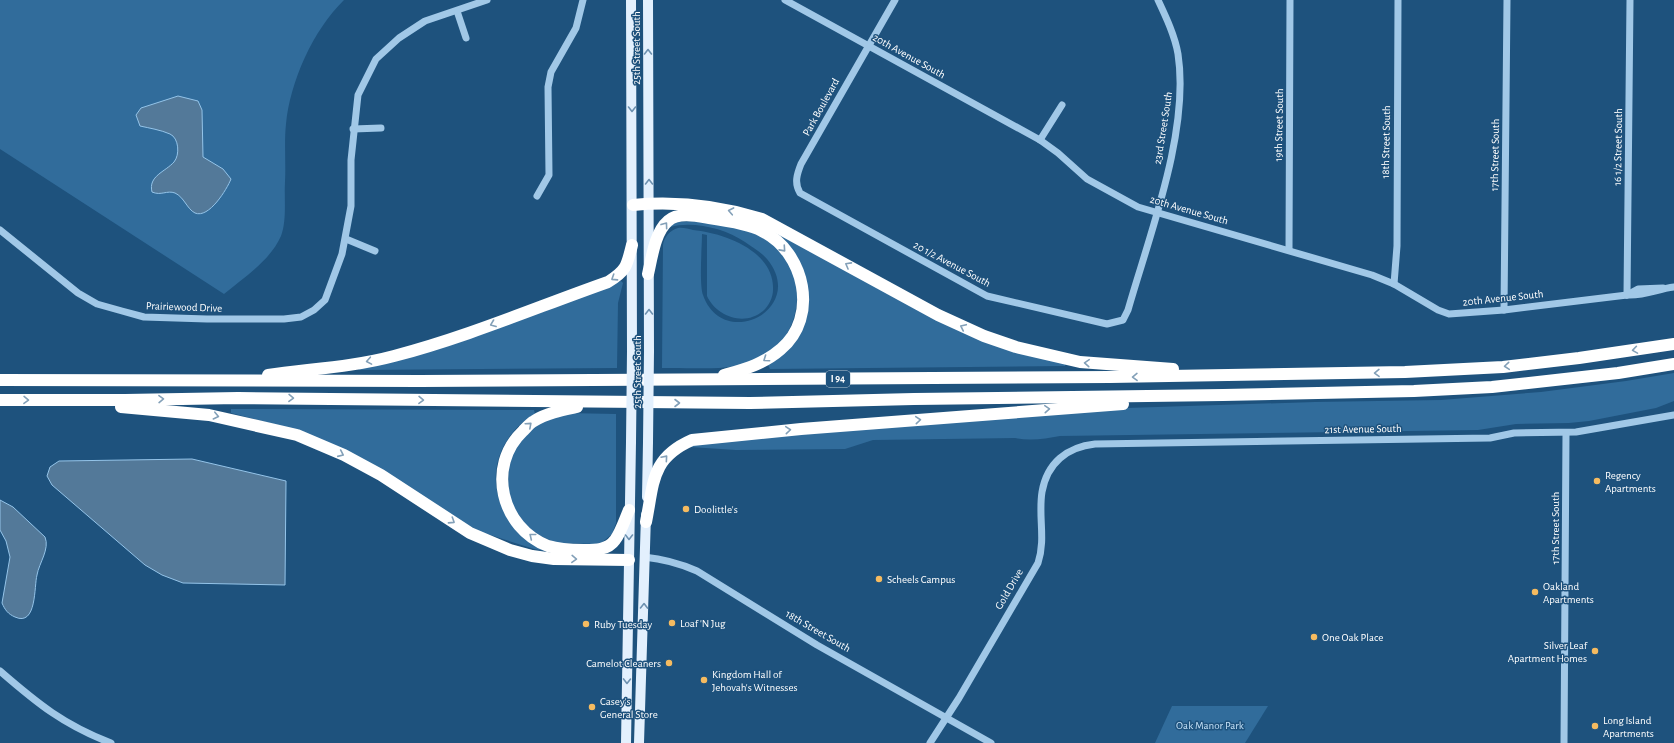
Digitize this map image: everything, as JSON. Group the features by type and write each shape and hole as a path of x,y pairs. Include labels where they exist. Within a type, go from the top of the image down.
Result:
{"highway":[{"path":"633,205 649,204 713,207 739,212 762,219 938,315 984,336 1016,347 1080,362 1252,375"},
{"path":"648,274 655,244 664,225 670,219 680,216 699,216 762,230 785,248 796,266 804,288 803,309 797,328 782,348 758,365 709,379"},
{"path":"225,381 346,365 393,357 485,327 608,282 619,275 627,267 632,245"},
{"name":"I 94","path":"0,380 225,381 709,379 1252,375 1405,372 1503,367 1579,358 1674,344"},
{"name":"I 94","path":"0,400 52,401 238,398 750,403 1414,391 1492,387 1618,373 1674,364"},
{"path":"646,522 655,476 659,466 665,457 678,446 692,440 801,429 1165,401 1223,395"},
{"path":"52,401 209,415 296,435 344,455 381,475 470,533 510,550 532,556 554,559 629,560"},
{"path":"609,402 554,412 533,421 516,438 505,459 501,480 505,500 512,516 536,540 549,546 566,550 603,548 615,541 629,510"}],"main road":[{"name":"25th Street South","path":"626,743 633,205 631,0"},
{"name":"25th Street South","path":"639,743 648,442 648,0"},
{"name":"18th Street South","path":"629,560 644,557"}],"street":[{"name":"Prairiewood Drive","path":"0,230 78,293 97,304 144,317 284,320 301,317 314,310 325,300 342,254 351,206 353,129 358,95 376,59 399,38 425,21 487,0"},
{"path":"537,196 549,175 548,87 551,72 576,28 583,0"},
{"name":"20th Avenue South","path":"785,0 1040,140 1087,179 1132,204 1372,275 1394,284 1438,310 1449,314 1504,310 1627,295 1638,289 1670,287"},
{"name":"Park Boulevard","path":"834,212 800,193 797,187 798,173 868,46 896,0"},
{"name":"23rd Street South","path":"1067,316 1107,324 1123,320 1128,310 1157,212 1172,154 1181,90 1178,54 1168,21 1158,0"},
{"name":"19th Street South","path":"1289,250 1290,0"},
{"name":"18th Street South","path":"1394,284 1397,246 1398,0"},
{"name":"17th Street South","path":"1504,310 1507,0"},
{"name":"16 1/2 Street South","path":"1627,295 1630,0"},
{"path":"457,11 466,38"},
{"path":"1040,140 1062,105"},
{"path":"353,129 381,128"},
{"name":"20 1/2 Avenue South","path":"834,212 987,296 1067,316"},
{"path":"346,239 375,251"},
{"name":"21st Avenue South","path":"1056,462 1076,447 1095,444 1490,438 1514,433 1566,433 1674,415"},
{"name":"17th Street South","path":"1564,743 1566,433"},
{"name":"Gold Drive","path":"930,743 947,718 1038,563 1043,541 1042,492 1046,476 1056,462"},
{"name":"18th Street South","path":"644,557 671,561 697,571 817,645 991,743"},
{"path":"0,671 39,705 71,725 111,743"}],"green space":[{"path":"0,0 344,0 322,26 313,41 292,91 285,131 285,209 283,230 276,245 263,261 224,294 0,149"},
{"path":"709,221 751,232 774,245 785,257 793,271 796,287 797,303 794,319 787,334 777,347 764,357 752,362 714,368 662,368 663,245 666,237 672,230 686,228 719,235 745,246 757,255 766,265 771,276 773,290 767,307 756,316 748,318 739,319 724,314 711,303 707,296 707,235 702,234 702,290 703,295 713,312 727,320 743,322 758,317 770,307 777,294 777,277 767,259 745,242 728,233 698,225 679,225 670,227 673,222"},
{"path":"775,230 906,302 1066,362 1065,366 770,369 768,365 807,301"},
{"path":"621,281 623,283 618,303 617,368 359,370 358,366"},
{"path":"1674,373 1674,401 1656,408 1589,421 1516,424 1478,430 1060,436 1043,439 873,440 845,449 736,450 690,447 693,442 1096,409 1315,402 1441,400 1541,392"},
{"path":"231,409 534,410 535,414 516,429 502,450 496,473 496,486 505,512 522,528 555,553 534,549 481,532 289,428 231,413"},
{"path":"565,413 616,414 616,523 612,534 600,544 556,543 528,530 508,497 509,455 534,424"},
{"name":"Oak Manor Park","path":"1172,706 1268,706 1245,743 1155,743"}],"shaded area":[{"path":"178,96 198,101 202,110 203,157 223,169 231,179 217,202 206,212 200,214 192,211 181,197 175,193 152,192 152,182 174,162 178,147 175,139 170,134 140,126 136,115 141,108"},
{"path":"192,459 286,481 285,585 183,583 162,575 145,565 52,485 47,476 50,467 59,461"},
{"path":"0,500 13,507 45,537 46,542 45,551 38,570 35,596 31,611 22,619 10,615 2,603 10,557 6,541 0,530"}],"place":[{"name":"Regency Apartments","path":"1597,481"},
{"name":"Doolittle's","path":"686,509"},
{"name":"Scheels Campus","path":"879,579"},
{"name":"Oakland Apartments","path":"1535,592"},
{"name":"Loaf 'N Jug","path":"672,623"},
{"name":"Ruby Tuesday","path":"586,624"},
{"name":"One Oak Place","path":"1314,637"},
{"name":"Silver Leaf Apartment Homes","path":"1595,651"},
{"name":"Camelot Cleaners","path":"669,663"},
{"name":"Kingdom Hall of Jehovah's Witnesses","path":"704,680"},
{"name":"Casey's General Store","path":"592,707"},
{"name":"Long Island Apartments","path":"1595,726"}]}
